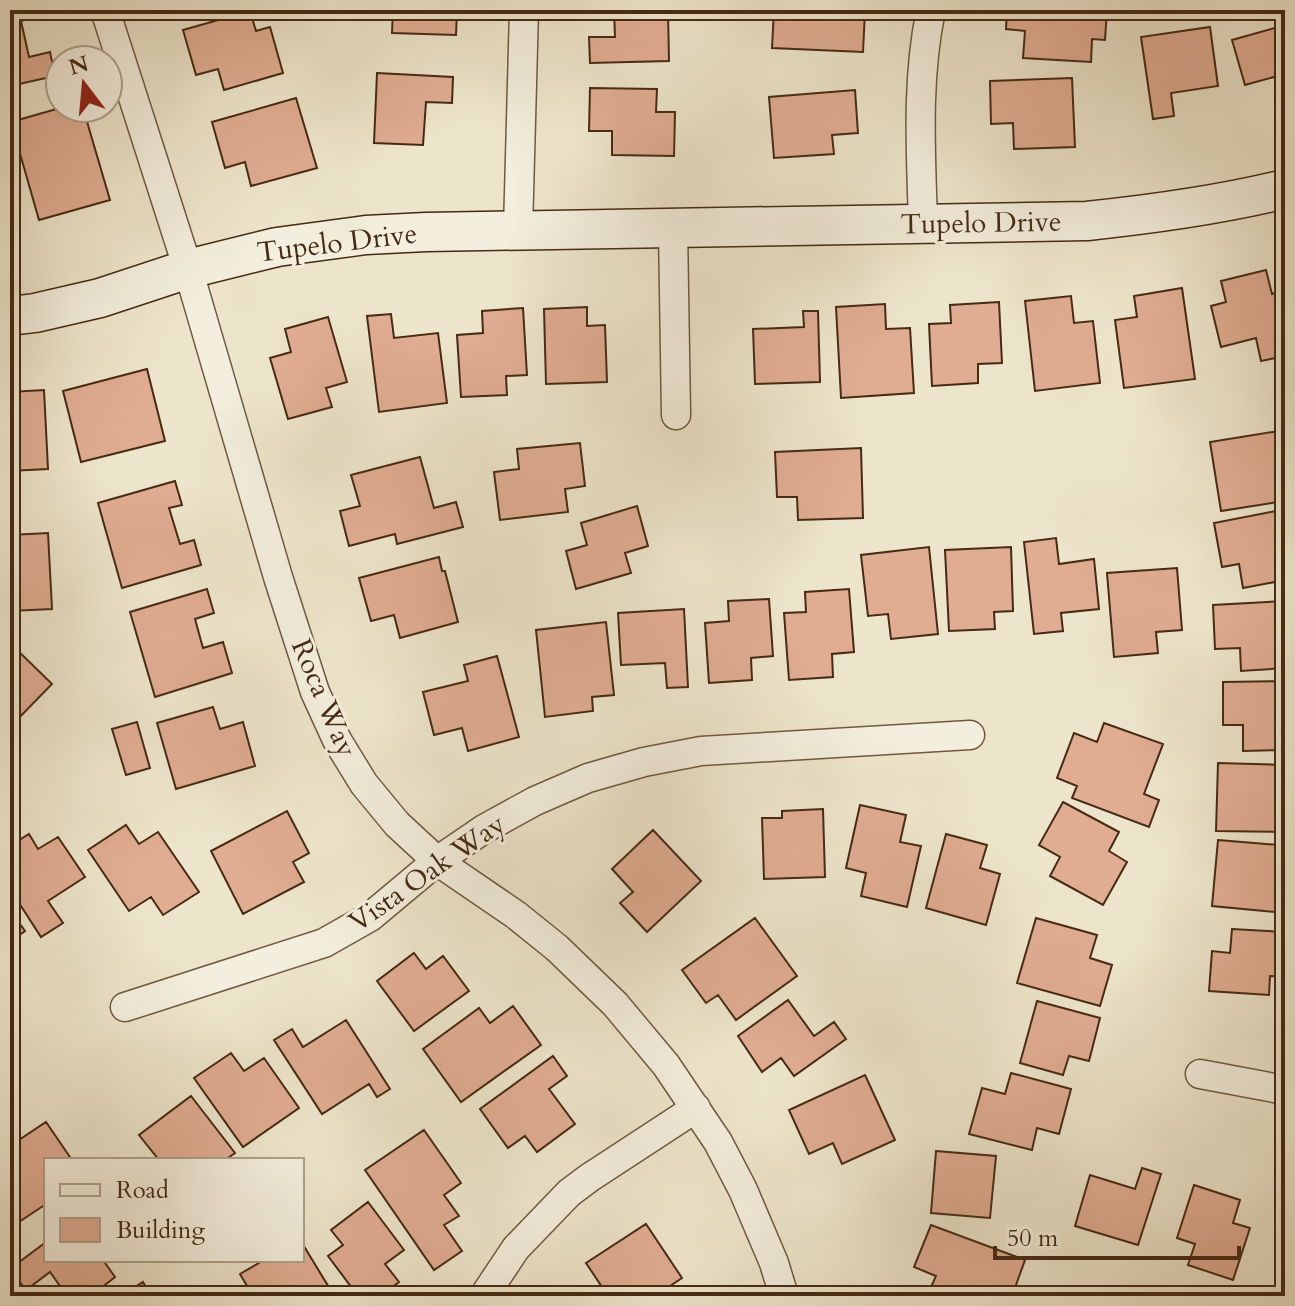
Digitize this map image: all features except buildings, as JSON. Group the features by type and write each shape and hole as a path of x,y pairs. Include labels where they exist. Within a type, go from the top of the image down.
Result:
{"street":[{"name":"Roca Way","path":"105,10 188,269 278,577 315,692 337,740 364,784 397,824 437,861 516,915 557,948 606,994 666,1065 718,1142 743,1190 774,1263 784,1296"},
{"path":"518,230 524,10"},
{"path":"923,224 920,100 931,10"},
{"name":"Tupelo Drive","path":"10,316 100,298 188,269 277,247 366,235 1087,221 1166,212 1285,189"},
{"path":"673,228 676,415"},
{"name":"Vista Oak Way","path":"125,1007 324,943 370,917 437,861 484,829 535,801 588,778 644,762 701,751 970,735"},
{"path":"1200,1074 1285,1090"},
{"path":"484,1296 516,1248 569,1193 696,1108"}]}
